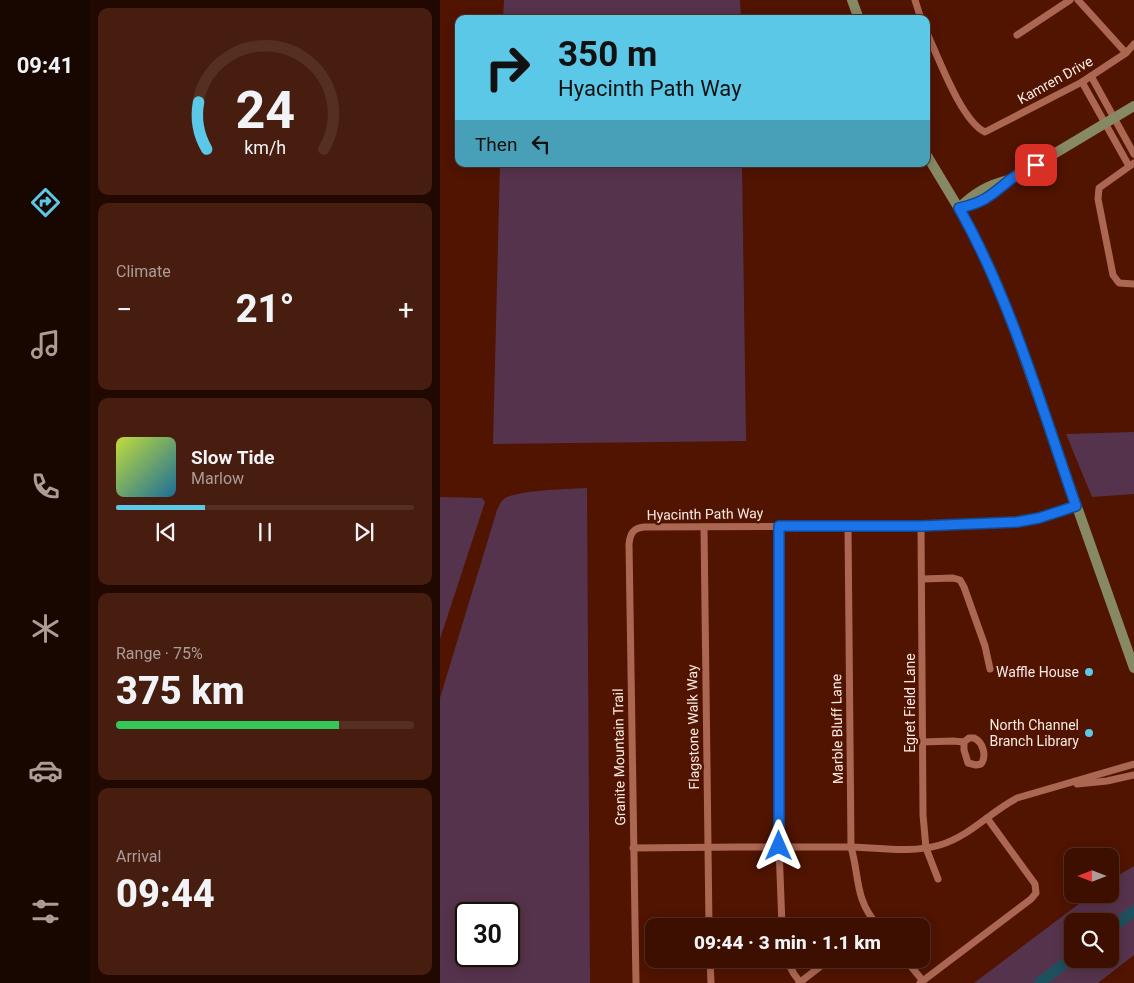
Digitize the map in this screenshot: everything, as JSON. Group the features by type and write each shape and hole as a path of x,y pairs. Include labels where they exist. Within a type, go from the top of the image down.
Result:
{"main road":[{"path":"852,0 858,15"},
{"path":"959,208 971,196 990,185 1012,179 1134,106"},
{"path":"930,161 959,208 992,273 1134,668"}],"street":[{"path":"915,0 920,15"},
{"path":"1017,34 1070,0"},
{"path":"1078,0 1126,53"},
{"name":"Kamren Drive","path":"930,40 956,96 977,128 985,132 1082,82 1126,53 1134,44"},
{"path":"1091,76 1110,121 1132,164 1098,188 1098,199 1113,275 1119,283 1134,284"},
{"path":"1082,82 1134,154"},
{"name":"Hyacinth Path Way","path":"633,531 644,527 921,526 1022,522 1076,506"},
{"path":"779,526 779,846 782,918"},
{"name":"Marble Bluff Lane","path":"848,526 851,847 857,886 863,904 871,918"},
{"name":"Egret Field Lane","path":"921,526 923,815 926,848 938,878"},
{"name":"Flagstone Walk Way","path":"704,527 709,918"},
{"name":"Granite Mountain Trail","path":"633,531 630,534 629,544 636,983"},
{"path":"922,579 953,578 960,580 985,646 990,669"},
{"path":"922,742 964,742"},
{"path":"633,848 779,846 851,847 901,851 926,848 944,844 958,838 1005,804 1017,798 1134,764"},
{"path":"1069,784 1107,781 1134,774"},
{"path":"912,968 922,982 1031,899 1036,890 1035,884 987,818"},
{"path":"710,968 711,983"},
{"path":"791,968 799,983 818,968"}],"shaded area":[{"path":"504,0 740,0 741,15 503,15"},
{"path":"500,167 742,167 746,441 493,444"},
{"path":"1134,432 1134,494 1092,497 1066,434"},
{"path":"587,488 590,983 440,983 440,698 497,510 501,502 509,497 542,491"},
{"path":"440,497 482,498 485,502 440,639"},
{"path":"1134,866 1134,955 1119,967 1119,913 1067,913 1080,903 1119,903 1119,875"},
{"path":"1064,915 1064,968 1117,968 1098,983 974,983"}],"waterway":[{"path":"1119,922 1134,911"},
{"path":"1039,983 1064,964"}],"place":[{"name":"Waffle House","path":"1089,672"},
{"name":"North Channel Branch Library","path":"1089,733"}],"route":[{"path":"779,846 779,526 921,526 1017,522 1039,518 1076,506 1017,337 992,273 959,208 975,204 995,194 1012,179 1036,165"}]}
